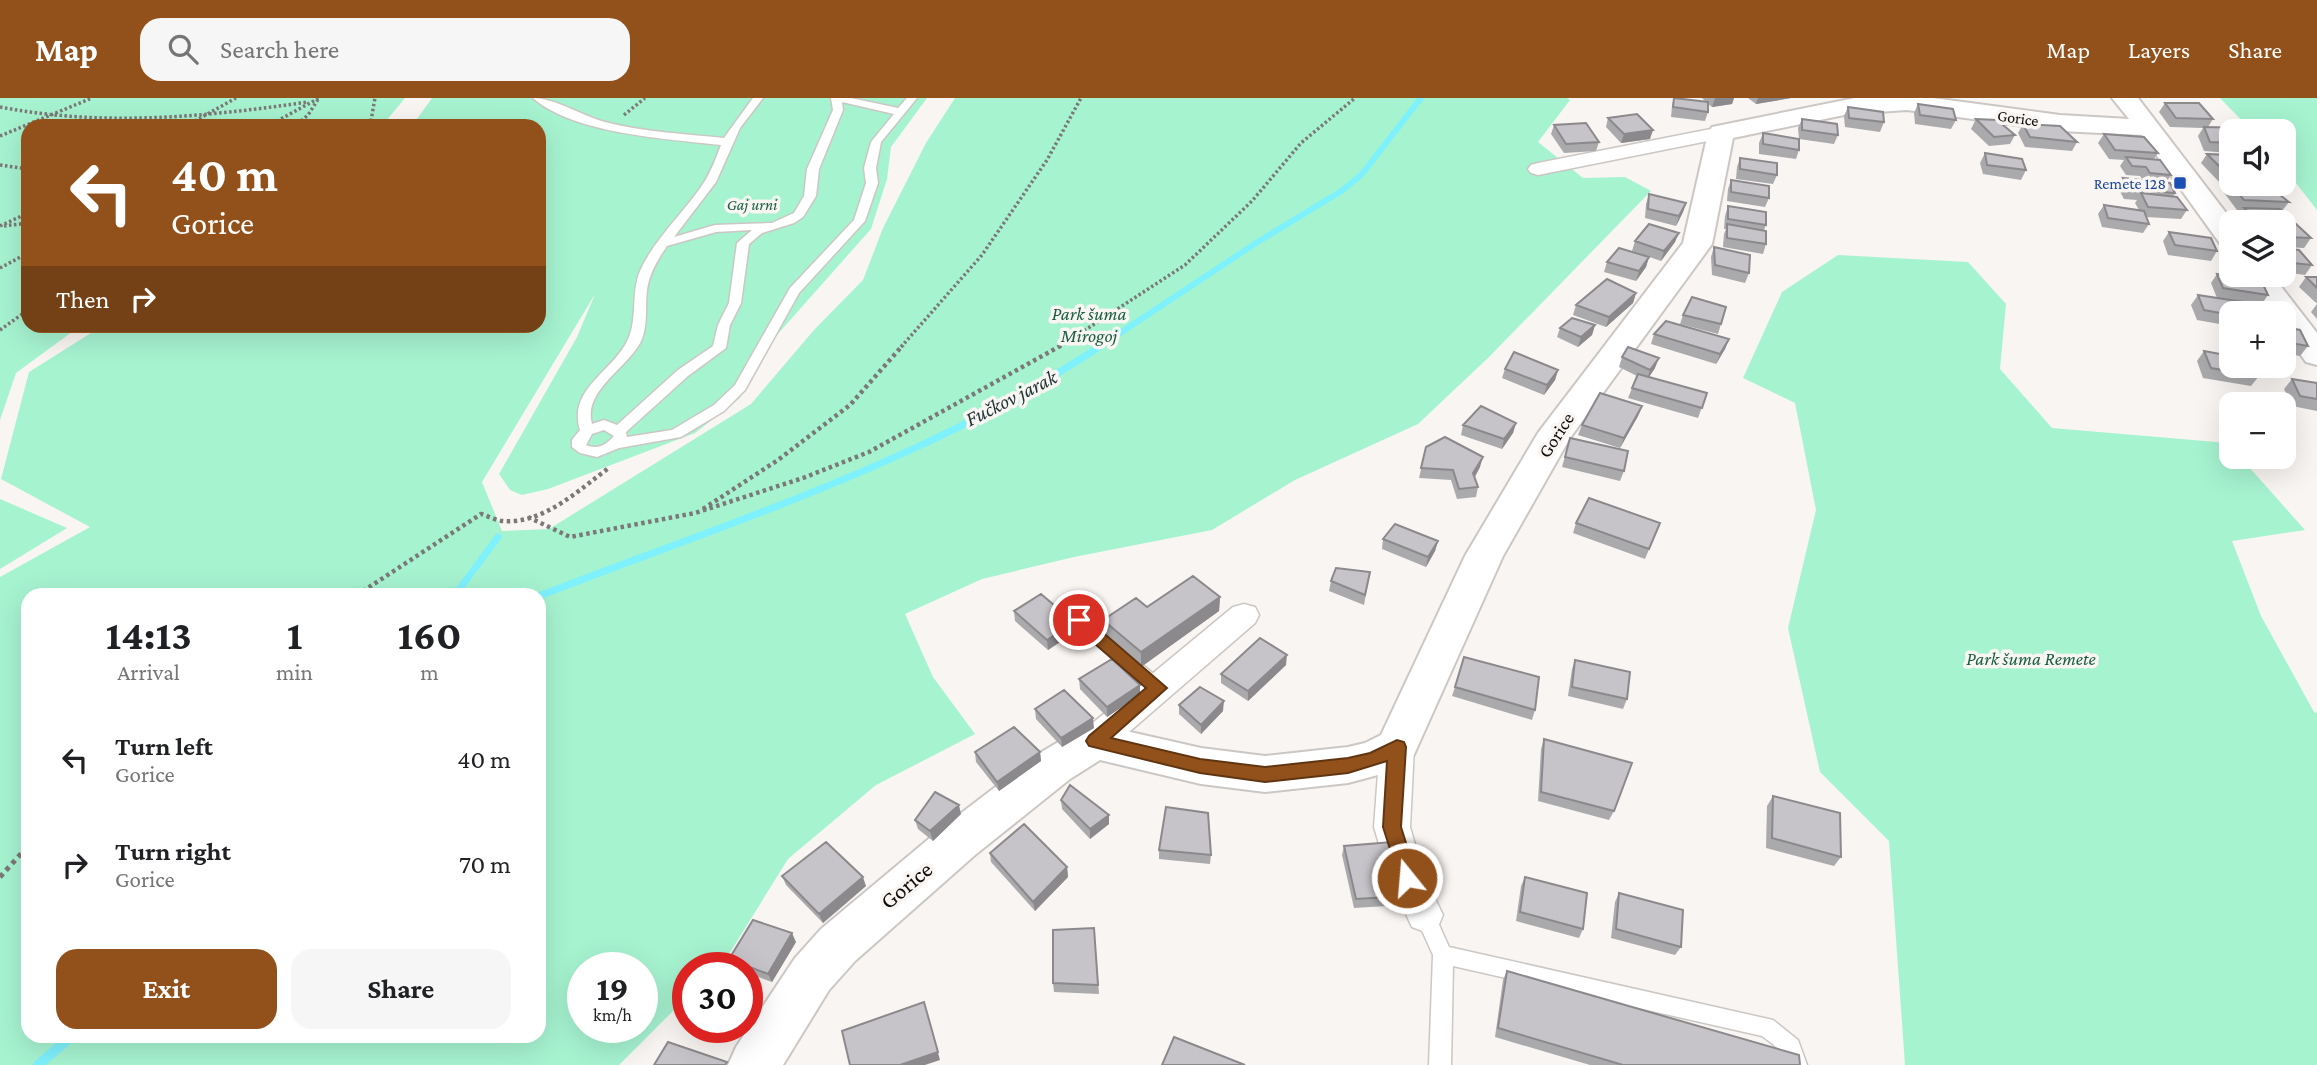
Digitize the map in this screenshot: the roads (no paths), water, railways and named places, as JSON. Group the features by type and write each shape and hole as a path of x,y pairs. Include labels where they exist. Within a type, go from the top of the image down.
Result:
{"street":[{"path":"2125,98 2219,223"},
{"name":"Gorice","path":"1538,169 1721,133 1846,102 1907,102 2060,123 2140,130 2150,128"},
{"name":"Gorice","path":"1425,915 1407,878 1392,827 1397,747 1484,556 1555,433 1697,244 1721,133"},
{"path":"2267,287 2317,355"},
{"name":"Gorice","path":"754,1065 812,974 838,945 959,841 1055,766 1095,741 1244,615"},
{"path":"1095,741 1200,766 1265,774 1348,765 1374,759 1397,747"}],"lane":[{"path":"538,98 593,123 637,134 727,142"},
{"path":"587,431 582,421 582,408 601,379 631,346 642,309 639,292 646,272 710,180 727,142 758,98"},
{"path":"664,243 725,227 771,225 790,221 799,215 810,195 813,169 838,110 836,98 900,112"},
{"path":"771,225 743,243 737,268 735,303 724,325 719,348 683,373 621,440 607,450 586,451 579,447 579,440 587,431 604,425 621,440 676,434 719,408 740,387 794,291 859,221 872,183 870,168 876,142 912,98"},
{"path":"1079,620 1158,688"},
{"path":"1425,915 1443,955 1440,1065"},
{"path":"1443,955 1766,1027 1785,1041 1796,1054 1797,1065"}],"waterway":[{"name":"Fučkov jarak","path":"1099,347 1256,243 1343,190 1362,174 1421,98"},
{"name":"Fučkov jarak","path":"546,593 828,486 899,455 1036,386 1102,345"},
{"path":"460,588 498,537"},
{"name":"Fučkov jarak","path":"38,1065 64,1043"}],"place":[{"name":"Remete 128","path":"2180,183"}],"park label":[{"name":"Gaj urni","path":"752,204"},
{"name":"Park šuma Mirogoj","path":"1089,324"},
{"name":"Park šuma Remete","path":"2031,658"}]}
